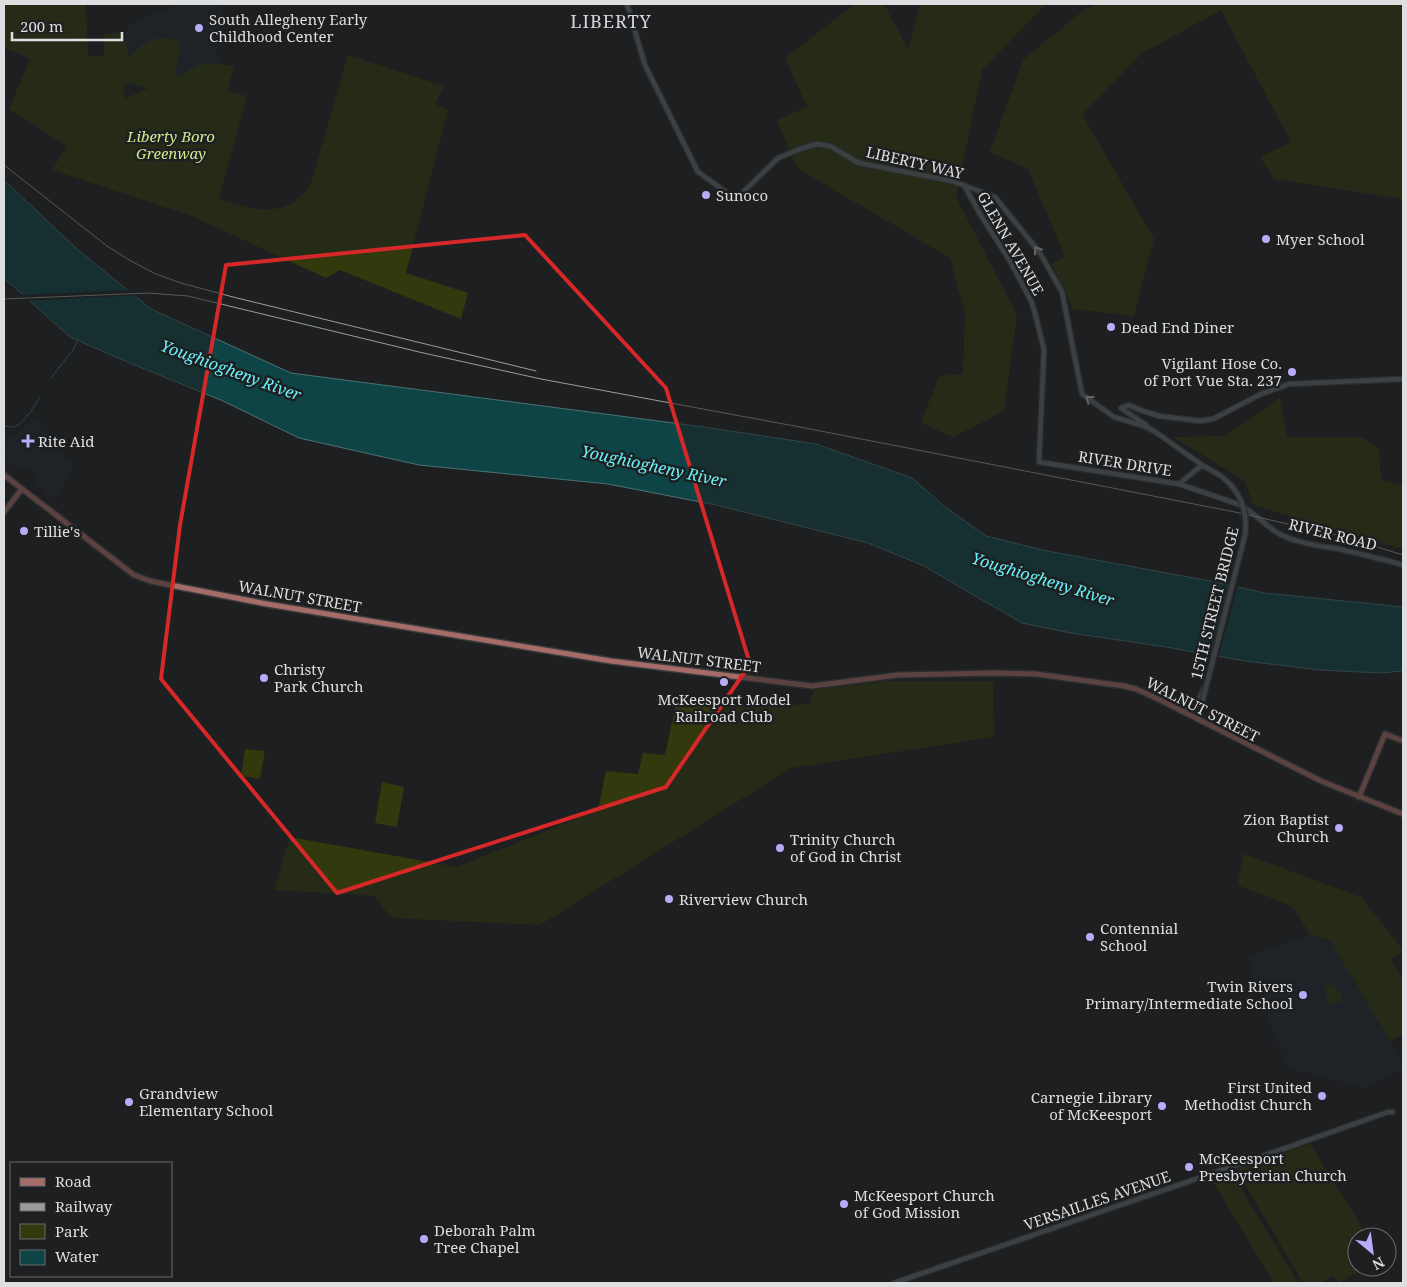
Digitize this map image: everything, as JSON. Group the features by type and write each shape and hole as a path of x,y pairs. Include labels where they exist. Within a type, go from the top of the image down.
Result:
{"main road":[{"name":"WALNUT STREET","path":"4,475 134,575 150,581 239,599 611,661 812,686 898,675 961,674 1036,674 1124,686 1199,720 1293,768 1403,814"},
{"path":"4,512 22,489"},
{"path":"1359,797 1385,734 1403,741"}],"street":[{"name":"LIBERTY WAY","path":"627,4 645,65 698,172 736,199 778,158 817,144 830,146 859,163 933,176 995,197 1040,253 1062,292 1082,394 1114,416 1148,428 1221,476 1236,492"},
{"name":"GLENN AVENUE","path":"964,186 1010,261 1032,303 1038,325 1044,350 1039,462"},
{"path":"1148,428 1121,408 1129,405 1159,416 1200,422 1213,419 1261,394 1289,384 1403,379"},
{"name":"RIVER DRIVE","path":"1039,462 1178,484 1202,465"},
{"name":"RIVER ROAD","path":"1178,484 1238,504 1251,511 1283,536 1294,540 1403,565"},
{"name":"15TH STREET BRIDGE","path":"1199,720 1200,703 1209,677 1245,535 1246,517 1244,506 1236,492"},
{"path":"1180,711 1189,710 1200,703"},
{"name":"VERSAILLES AVENUE","path":"894,1283 1388,1112 1393,1112"}],"highlighted area":[{"path":"525,235 666,388 750,664 666,787 337,893 161,679 180,525 226,265"}],"shaded area":[{"path":"179,4 223,4 216,55 222,63 218,92 157,90 120,83 123,42 128,29 132,24"},
{"path":"34,417 57,437 51,445 73,465 73,470 54,498 49,498 37,485 38,476 28,469 18,470 4,460 4,445 9,439 17,436"},
{"path":"1311,935 1330,940 1403,1064 1403,1069 1366,1088 1287,1068 1247,957"}],"green space":[{"name":"Liberty Boro Greenway","path":"4,4 86,4 88,56 104,56 104,35 121,32 128,51 128,58 140,47 155,39 168,38 181,43 174,77 204,63 234,66 227,91 247,96 219,199 258,209 281,208 292,203 302,195 311,183 348,55 444,86 435,104 448,110 406,273 468,293 461,319 340,270 326,278 189,215 52,170 67,146 9,109 30,59 4,47","holes":["125,82 149,88 124,99"]},
{"path":"855,4 884,4 908,49 920,4 1046,4 982,70 956,197 1017,315 1004,411 953,437 921,423 939,376 963,374 965,314 950,258 797,168 777,120 807,107 785,58"},
{"path":"1099,4 1403,4 1403,199 1274,179 1260,157 1291,142 1221,10 1141,54 1082,114 1154,239 1134,316 1073,309 1052,264 1065,256 1028,169 990,152 1023,60 1085,9"},
{"path":"1280,398 1287,437 1361,437 1379,448 1381,480 1403,485 1403,549 1253,505 1245,481 1173,437 1224,436"},
{"path":"893,681 993,681 994,737 791,768 540,925 391,918 375,896 274,890 290,837 457,867 598,810 606,771 638,774 643,753 665,755 677,699 753,707 810,704 814,689"},
{"path":"245,749 265,751 260,779 241,776"},
{"path":"382,782 404,787 397,827 375,823"},
{"path":"1244,854 1361,897 1403,950 1391,959 1403,981 1403,1034 1390,1041 1330,940 1311,935 1292,906 1237,885"},
{"path":"1333,984 1342,995 1342,1001 1331,1005 1324,987"},
{"path":"1310,1144 1362,1227 1347,1227 1347,1277 1349,1277 1339,1283 1333,1276 1322,1283 1303,1283 1236,1169"},
{"path":"1229,1170 1298,1283 1274,1283 1210,1177"}],"water":[{"name":"Youghiogheny River","path":"4,180 77,249 151,309 291,373 704,427 816,444 912,478 944,506 986,536 1042,550 1265,593 1403,607 1403,671 1380,673 1320,670 1245,661 1071,633 1022,623 922,565 868,543 716,505 608,484 419,465 299,438 223,401 70,337 4,278"}],"pier":[{"path":"131,290 138,295 26,301 20,295"},
{"path":"1230,583 1238,585 1218,659 1211,657"}],"waterway":[{"path":"51,378 73,350 78,340"},
{"path":"4,425 15,427 23,421 40,397"}],"railway":[{"path":"4,165 107,246 156,274 233,297 536,371"},
{"path":"4,299 148,293 188,296 419,352 541,379 800,427 1235,512 1345,537 1403,555"}],"place":[{"name":"South Allegheny Early Childhood Center","path":"199,28"},
{"name":"Sunoco","path":"706,195"},
{"name":"Myer School","path":"1266,239"},
{"name":"Dead End Diner","path":"1111,327"},
{"name":"Vigilant Hose Co. of Port Vue Sta. 237","path":"1292,372"},
{"name":"Rite Aid","path":"28,441"},
{"name":"Tillie's","path":"24,531"},
{"name":"Christy Park Church","path":"264,678"},
{"name":"McKeesport Model Railroad Club","path":"724,682"},
{"name":"Zion Baptist Church","path":"1339,828"},
{"name":"Trinity Church of God in Christ","path":"780,848"},
{"name":"Riverview Church","path":"669,899"},
{"name":"Contennial School","path":"1090,937"},
{"name":"Twin Rivers Primary/Intermediate School","path":"1303,995"},
{"name":"First United Methodist Church","path":"1322,1096"},
{"name":"Grandview Elementary School","path":"129,1102"},
{"name":"Carnegie Library of McKeesport","path":"1162,1106"},
{"name":"McKeesport Presbyterian Church","path":"1189,1167"},
{"name":"McKeesport Church of God Mission","path":"844,1204"},
{"name":"Deborah Palm Tree Chapel","path":"424,1239"}],"district":[{"name":"LIBERTY","path":"611,21"}]}
